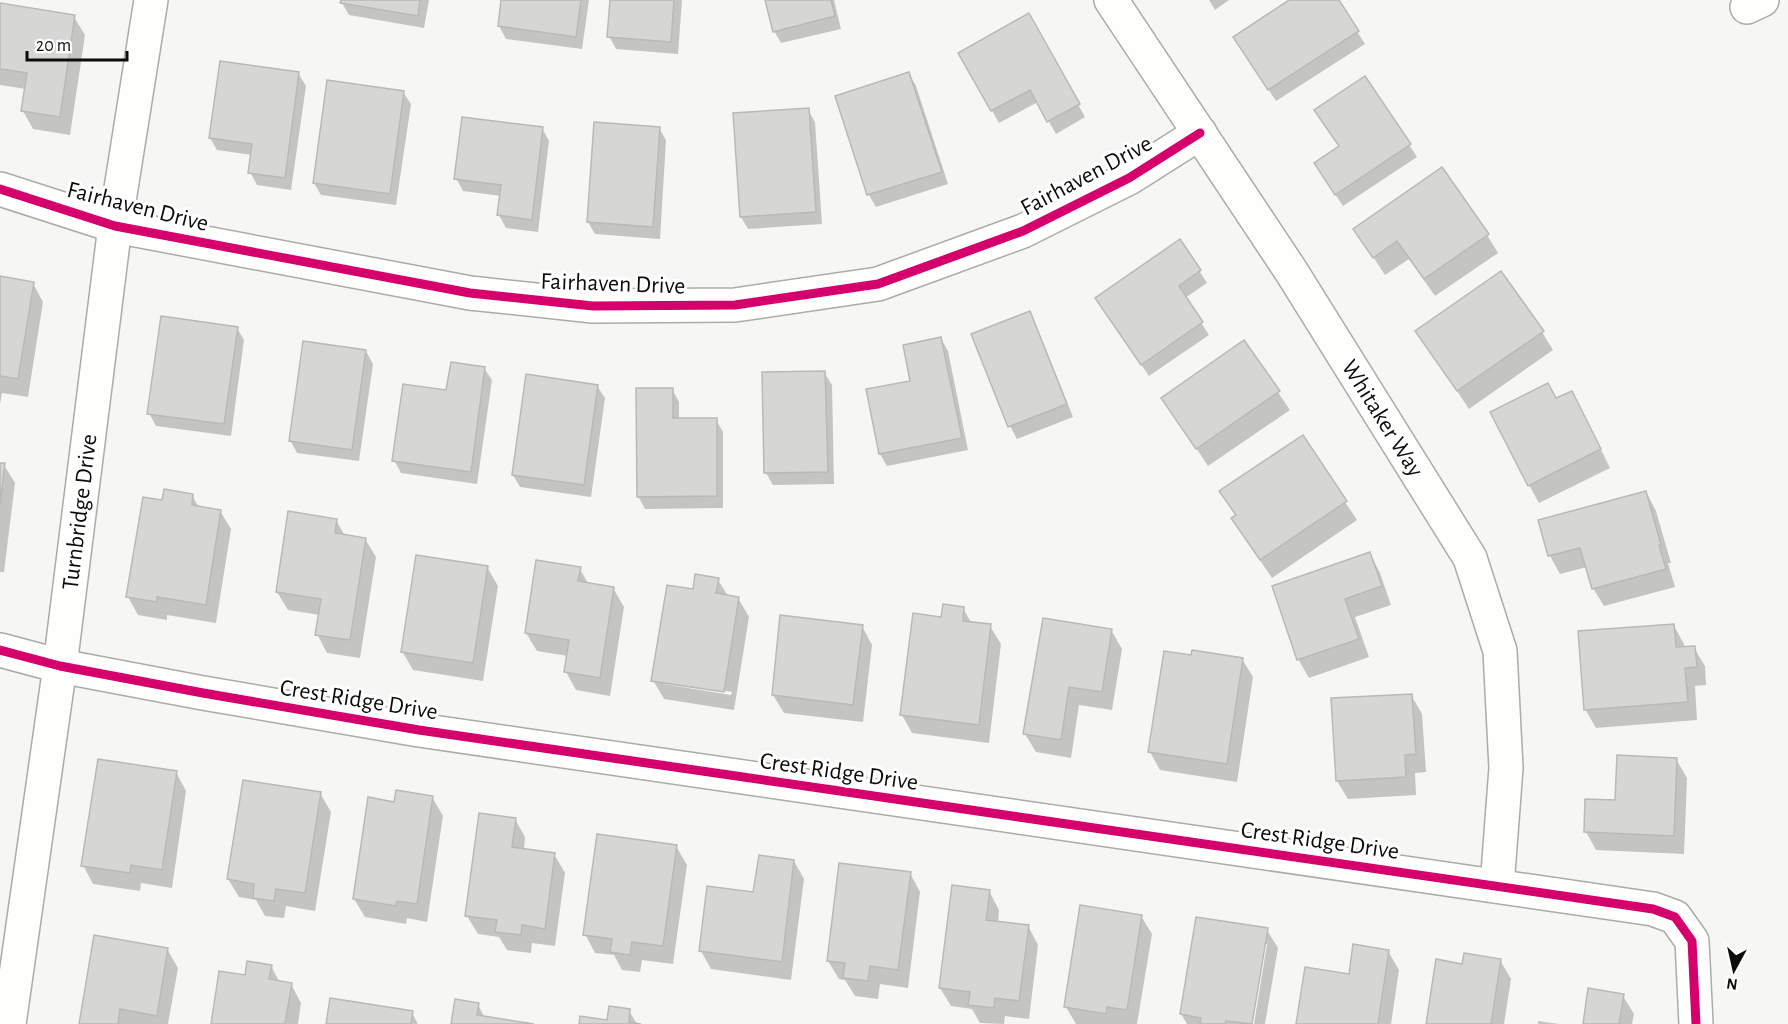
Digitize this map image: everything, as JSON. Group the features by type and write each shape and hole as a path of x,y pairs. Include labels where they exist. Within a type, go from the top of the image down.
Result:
{"street":[{"name":"Turnbridge Drive","path":"9,1024 60,666 115,226 152,0"},
{"name":"Whitaker Way","path":"1112,0 1291,271 1470,558 1500,651 1506,768 1497,886"},
{"name":"Fairhaven Drive","path":"0,189 115,226 470,293 593,306 735,305 878,284 1023,231 1129,178 1200,133"},
{"name":"Crest Ridge Drive","path":"0,650 60,666 419,730 1653,909 1675,917 1692,940 1696,1024"}],"building":[{"path":"341,0 420,0 418,16 340,3"},
{"path":"501,0 581,0 576,37 498,26"},
{"path":"610,0 674,0 671,42 607,37"},
{"path":"765,0 831,0 835,16 773,32"},
{"path":"1289,0 1339,0 1359,31 1268,90 1233,37"},
{"path":"0,3 75,15 60,117 21,111 27,73 0,69"},
{"path":"1029,13 1080,104 1047,122 1030,90 991,111 958,53"},
{"path":"220,61 299,72 285,178 248,173 252,144 209,138"},
{"path":"909,72 942,172 867,195 835,96"},
{"path":"1365,76 1411,144 1335,195 1314,163 1339,146 1314,110"},
{"path":"327,80 404,91 390,194 313,183"},
{"path":"809,108 816,212 740,217 733,113"},
{"path":"462,117 543,127 532,220 497,215 501,185 454,179"},
{"path":"594,122 660,127 653,227 587,222"},
{"path":"1442,167 1489,234 1424,279 1397,241 1373,258 1353,229"},
{"path":"1180,239 1201,270 1179,286 1203,322 1141,365 1095,298"},
{"path":"1501,271 1544,331 1457,391 1415,331"},
{"path":"0,276 34,282 18,379 0,376"},
{"path":"1030,311 1067,404 1008,427 971,334"},
{"path":"161,316 238,327 224,424 147,414"},
{"path":"941,337 962,438 879,454 866,389 910,381 903,345"},
{"path":"1244,340 1280,391 1196,449 1161,398"},
{"path":"303,341 366,350 352,450 289,441"},
{"path":"451,362 485,367 471,472 392,461 403,384 446,390"},
{"path":"825,371 828,472 764,473 762,372"},
{"path":"526,374 598,385 584,485 512,475"},
{"path":"1548,383 1556,398 1572,391 1601,449 1528,486 1490,412"},
{"path":"636,388 673,388 673,418 717,418 717,496 637,497"},
{"path":"1303,435 1347,501 1260,560 1231,518 1236,515 1219,491"},
{"path":"0,463 5,463 0,505"},
{"path":"164,489 193,494 192,505 221,510 206,605 157,597 157,602 126,597 143,497 162,500"},
{"path":"1646,491 1666,569 1592,589 1580,548 1548,556 1538,520"},
{"path":"288,511 337,519 335,533 366,538 350,640 315,635 321,599 276,592"},
{"path":"1370,552 1382,586 1345,599 1359,639 1297,660 1272,586"},
{"path":"416,555 488,566 473,663 401,652"},
{"path":"536,560 581,567 578,581 614,587 600,678 564,672 569,640 525,633"},
{"path":"695,574 719,578 716,593 739,597 724,692 651,681 667,585 693,589"},
{"path":"943,604 964,607 963,621 991,624 979,725 900,715 913,613 941,617"},
{"path":"780,615 863,625 853,705 772,695"},
{"path":"1043,618 1112,629 1102,692 1069,687 1061,740 1023,734"},
{"path":"1674,624 1676,647 1695,646 1697,667 1685,668 1688,702 1584,710 1578,631"},
{"path":"1192,650 1243,658 1227,764 1148,752 1164,651 1191,655"},
{"path":"1412,694 1416,754 1405,755 1406,777 1336,781 1331,698"},
{"path":"1617,755 1677,758 1674,836 1584,832 1585,799 1615,800"},
{"path":"98,759 177,771 162,870 131,865 130,873 81,866"},
{"path":"243,780 321,792 305,893 276,889 274,901 253,898 254,884 227,879"},
{"path":"396,790 433,796 417,904 397,901 396,906 353,899 368,797 394,802"},
{"path":"479,813 516,818 512,847 555,853 545,929 522,925 521,935 495,932 497,920 465,916"},
{"path":"597,834 677,845 663,946 632,942 630,955 610,952 612,939 583,935"},
{"path":"759,855 794,860 782,962 699,951 707,886 753,892"},
{"path":"839,863 911,872 898,970 870,966 868,981 843,978 845,963 827,961"},
{"path":"952,885 990,890 986,920 1029,925 1019,1001 995,998 994,1008 968,1005 970,992 939,988"},
{"path":"1080,905 1142,915 1127,1010 1107,1007 1106,1014 1064,1007"},
{"path":"1196,917 1268,928 1252,1024 1226,1021 1225,1024 1200,1024 1201,1018 1180,1014"},
{"path":"94,935 168,948 157,1016 120,1009 118,1024 79,1024"},
{"path":"1353,944 1389,950 1378,1024 1296,1024 1305,967 1349,974"},
{"path":"1464,953 1501,959 1491,1024 1426,1024 1436,959 1462,964"},
{"path":"247,961 272,965 269,979 292,983 285,1024 211,1024 219,971 245,975"},
{"path":"1588,988 1624,994 1619,1024 1583,1024"},
{"path":"330,998 413,1011 411,1024 326,1024"},
{"path":"455,999 479,1003 477,1015 534,1024 451,1024"},
{"path":"609,1006 630,1009 629,1022 641,1024 579,1024 580,1016 607,1020"}],"cycle path":[{"path":"0,189 115,226 470,293 593,306 735,305 878,284 1023,231 1129,178 1200,133"},
{"path":"0,650 60,666 419,730 1653,909 1675,917 1692,941 1696,1024"}]}
